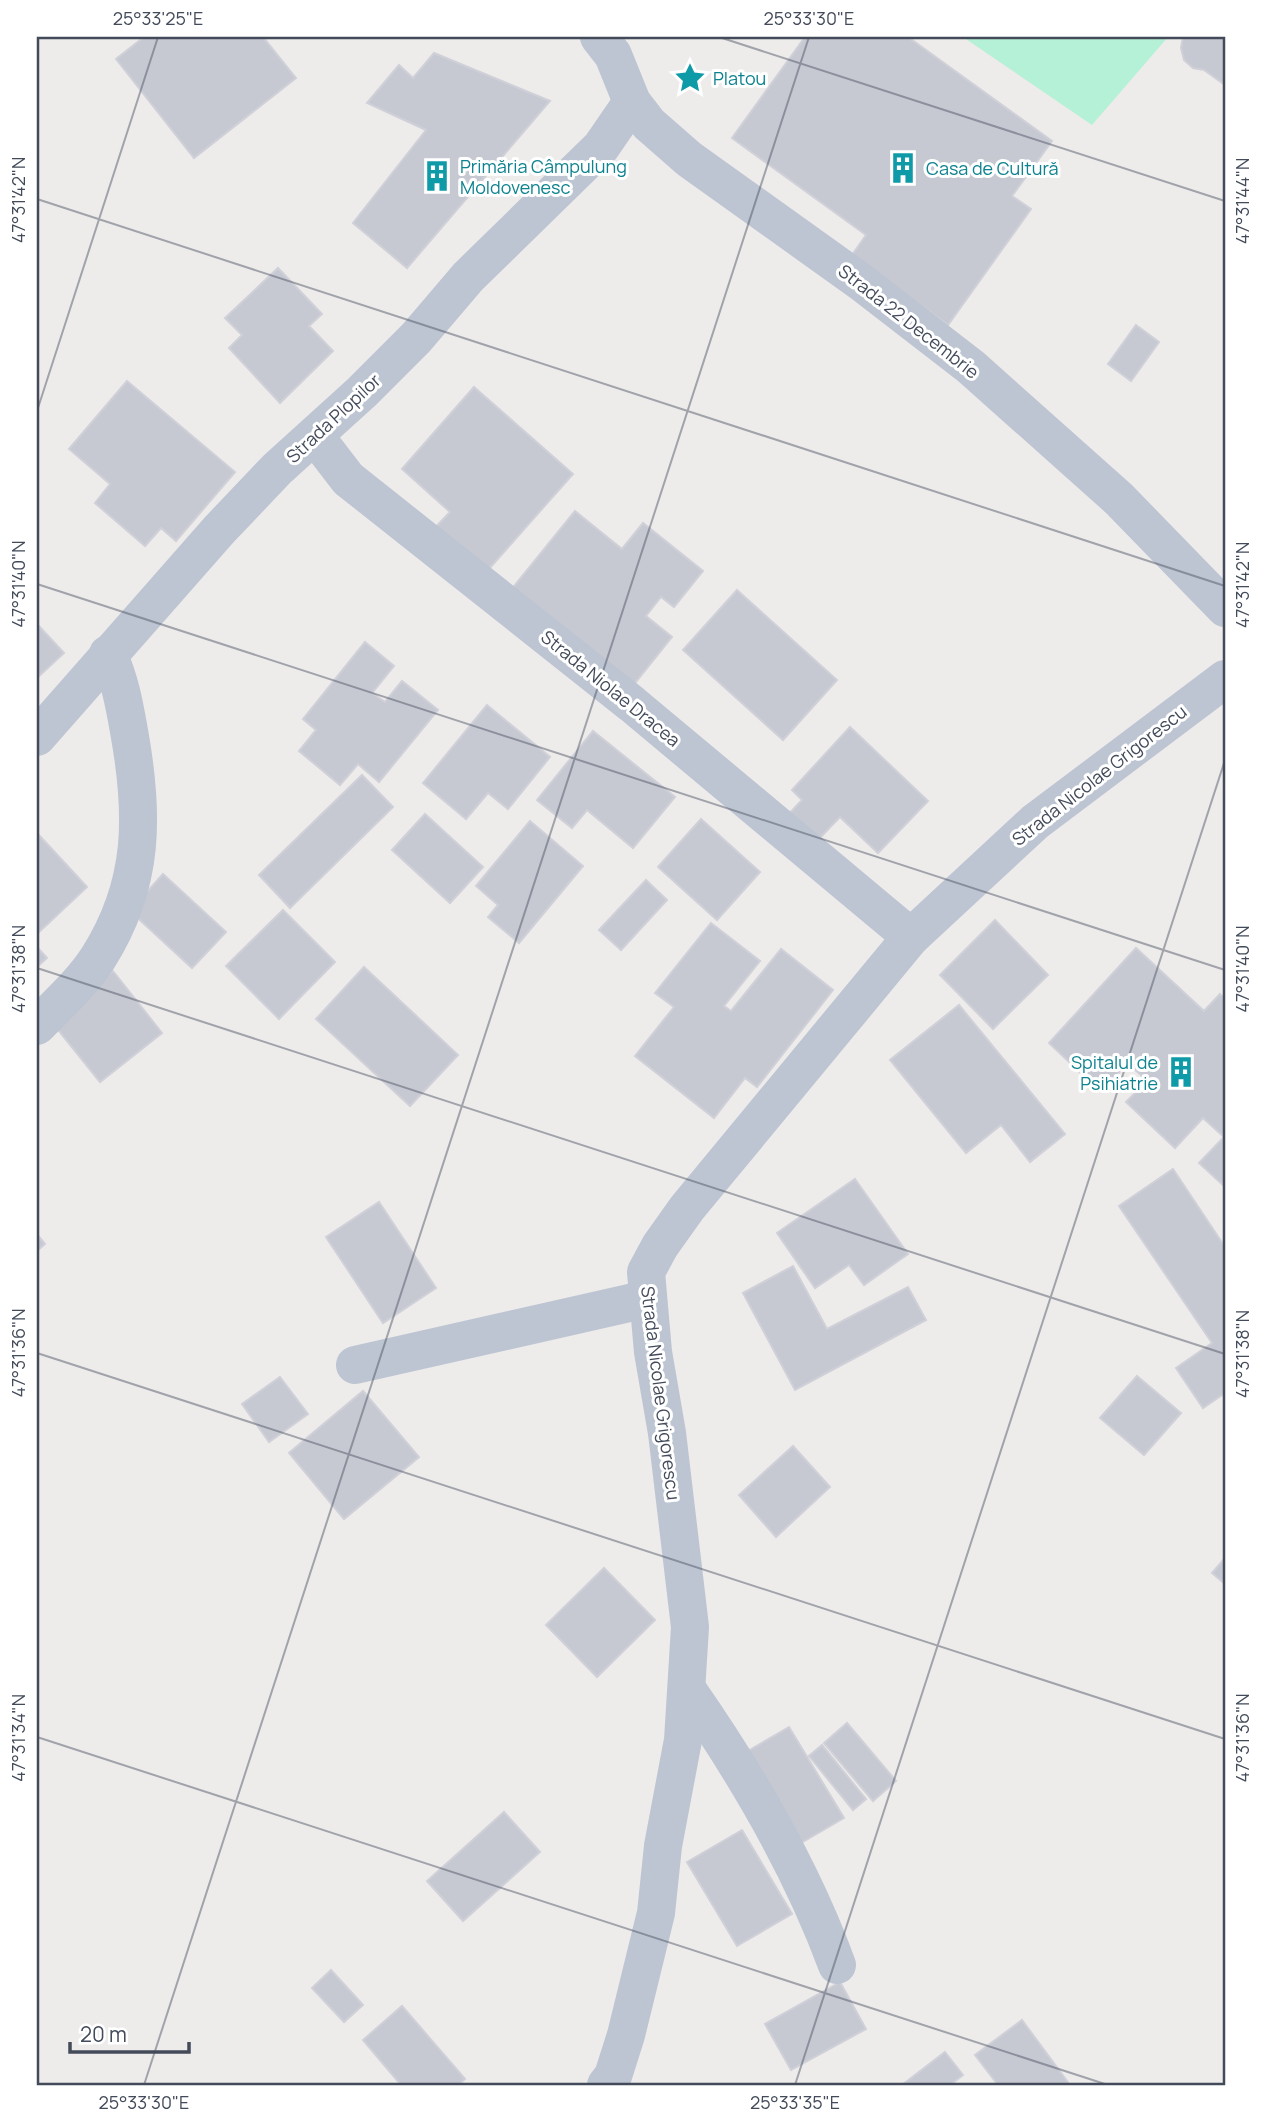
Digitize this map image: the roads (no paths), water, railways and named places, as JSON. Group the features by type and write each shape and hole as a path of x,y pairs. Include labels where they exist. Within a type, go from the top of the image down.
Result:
{"street":[{"name":"Strada 22 Decembrie","path":"600,37 613,55 632,102 649,124 689,159 861,282 971,367 1119,499 1225,608"},
{"name":"Strada Plopilor","path":"37,737 219,530 277,469 416,338 468,277 601,147 632,102"},
{"name":"Strada Niolae Dracea","path":"315,436 348,479 632,704 911,937"},
{"path":"37,1026 97,959 119,914 135,866 140,826 138,779 121,681 108,654"},
{"name":"Strada Nicolae Grigorescu","path":"606,2085 613,2076 626,2035 656,1913 663,1846 683,1740 687,1689 690,1627 667,1433 647,1299 646,1272 660,1246 687,1208 911,937 1035,822 1225,679"},
{"path":"355,1365 647,1299"},
{"path":"687,1689 714,1728 784,1846 817,1910 837,1965"}],"place":[{"name":"Platou","path":"690,78"},
{"name":"Casa de Cultură","path":"903,168"},
{"name":"Primăria Câmpulung Moldovenesc","path":"437,176"},
{"name":"Spitalul de Psihiatrie","path":"1181,1072"}]}
